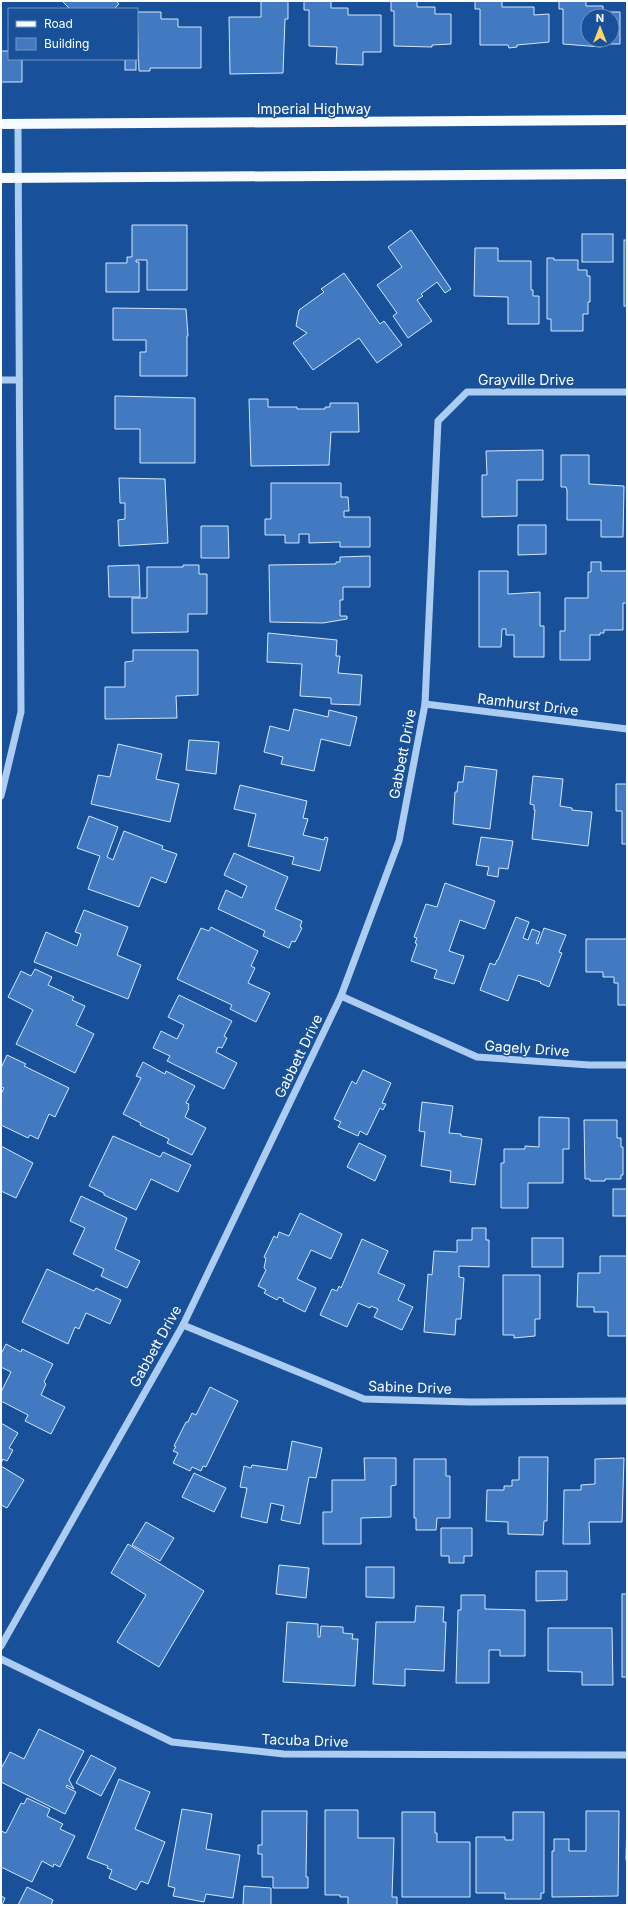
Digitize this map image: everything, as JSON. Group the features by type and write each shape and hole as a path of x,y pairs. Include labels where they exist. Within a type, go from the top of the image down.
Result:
{"main road":[{"name":"Imperial Highway","path":"1,124 627,120"},
{"path":"1,178 627,174"}],"street":[{"path":"1,796 21,712 18,124"},
{"path":"1,380 19,380"},
{"name":"Grayville Drive","path":"438,421 467,392 627,392"},
{"name":"Gabbett Drive","path":"1,1646 183,1325 341,996 399,841 425,704 438,421"},
{"name":"Ramhurst Drive","path":"425,704 627,729"},
{"name":"Gagely Drive","path":"341,996 477,1058 589,1065 627,1065"},
{"name":"Sabine Drive","path":"183,1325 364,1399 470,1402 627,1401"},
{"name":"Tacuba Drive","path":"1,1659 172,1742 284,1754 627,1755"}],"building":[{"path":"62,1 116,1 119,4 115,8 69,8"},
{"path":"261,1 288,1 288,19 285,19 283,73 230,74 229,17 261,17"},
{"path":"304,1 331,1 331,8 348,8 348,15 381,15 381,52 363,52 363,65 336,64 337,47 309,46 309,10 304,10"},
{"path":"391,1 417,1 417,7 435,7 435,14 451,14 451,44 432,45 432,47 394,46 394,11 391,11"},
{"path":"475,1 502,1 502,7 534,7 534,15 549,14 549,42 517,45 517,47 509,48 508,45 480,45 480,9 475,9"},
{"path":"559,1 586,1 586,6 603,6 603,8 580,8 580,45 563,44 563,9 559,9"},
{"path":"138,12 161,12 161,19 178,19 178,27 201,27 201,68 150,68 150,71 139,71"},
{"path":"1,51 8,51 8,60 22,60 22,82 1,82"},
{"path":"125,60 136,60 136,70 125,70"},
{"path":"132,225 187,225 187,290 147,290 147,260 136,260 136,262 139,262 139,292 106,292 106,263 127,263 127,257 132,257"},
{"path":"411,230 451,289 445,293 437,282 421,294 423,296 417,300 432,321 408,338 393,316 397,313 377,285 402,267 388,247"},
{"path":"582,234 613,234 613,262 582,262"},
{"path":"624,240 627,240 627,306 624,306"},
{"path":"475,248 498,248 498,261 531,261 531,290 533,290 533,296 539,296 539,324 508,324 508,297 474,296"},
{"path":"547,258 554,258 554,260 578,260 578,270 587,270 587,276 590,276 590,302 588,302 588,314 583,314 583,331 551,331 551,319 547,319"},
{"path":"344,273 380,324 384,321 402,345 377,363 359,338 313,370 293,343 307,333 296,326 299,310 324,292 321,289"},
{"path":"113,308 186,309 188,336 187,376 140,376 140,352 146,352 146,340 113,340"},
{"path":"115,396 195,398 195,463 140,463 140,429 115,429"},
{"path":"249,399 268,399 268,407 297,407 297,409 325,409 325,407 330,407 330,403 358,403 359,432 331,432 329,465 251,466"},
{"path":"543,450 543,480 517,480 517,516 482,517 482,475 487,475 486,451"},
{"path":"561,455 589,455 589,484 624,486 623,537 601,537 601,520 567,520 567,490 566,487 561,487"},
{"path":"119,478 165,479 168,543 119,546 118,520 125,519 125,503 120,503"},
{"path":"271,483 341,483 341,497 348,497 349,511 344,511 344,517 370,517 370,547 340,547 340,542 309,543 309,534 299,534 299,543 285,543 285,535 265,535 265,519 271,519"},
{"path":"518,525 546,525 546,554 518,555"},
{"path":"201,526 228,526 229,558 201,558"},
{"path":"370,556 370,587 343,587 343,600 340,600 340,616 347,616 347,619 323,623 270,622 269,565 336,564 336,562 340,562 340,557"},
{"path":"591,562 601,562 601,571 627,571 627,603 623,603 623,630 604,630 604,633 600,633 600,635 590,635 590,660 560,660 560,631 565,631 565,598 588,598 588,572 591,572"},
{"path":"139,565 140,597 109,597 108,566"},
{"path":"183,565 199,565 199,574 207,574 207,614 188,614 188,632 132,633 132,598 147,598 147,567 183,567"},
{"path":"479,571 508,571 508,594 540,592 540,626 544,626 544,657 514,657 514,635 506,635 506,629 502,629 501,647 479,647"},
{"path":"268,633 337,640 336,656 340,656 338,673 362,675 360,705 331,704 331,698 300,696 302,664 267,662"},
{"path":"133,650 198,650 198,695 176,696 177,718 105,719 105,687 125,687 125,662 133,661"},
{"path":"294,709 328,717 329,710 357,717 350,746 321,739 314,771 281,764 283,757 264,752 270,726 289,731"},
{"path":"189,740 219,742 216,774 186,770"},
{"path":"118,744 162,754 156,779 179,784 170,822 91,804 98,775 110,777"},
{"path":"465,766 497,770 490,829 453,824 455,792 457,792 458,782 463,782"},
{"path":"533,776 563,779 560,806 572,808 572,810 592,812 588,846 532,839 535,810 534,805 530,804"},
{"path":"616,784 627,784 627,844 622,844 622,811 616,811"},
{"path":"240,785 307,801 303,818 308,819 303,835 324,840 325,837 328,838 320,871 292,864 294,857 248,846 256,814 234,809"},
{"path":"89,816 118,827 107,857 113,860 124,831 163,846 162,849 177,854 166,883 151,877 139,907 88,889 100,856 77,848"},
{"path":"481,837 513,841 508,869 499,868 498,877 487,875 489,867 476,865"},
{"path":"234,853 288,877 275,909 302,921 300,927 302,928 295,942 292,941 289,948 263,936 265,931 218,909 226,890 242,898 247,886 224,875"},
{"path":"445,883 495,901 485,929 460,920 449,951 464,956 454,984 434,978 437,970 411,961 417,944 415,943 417,938 414,937 426,904 437,907"},
{"path":"84,910 128,927 117,955 141,965 128,999 34,962 46,932 77,946 81,934 75,932"},
{"path":"516,917 529,922 523,938 528,940 532,929 540,932 536,943 538,944 544,928 566,935 559,952 562,953 549,987 540,983 541,982 518,975 508,1001 480,990 490,963 495,965 498,960"},
{"path":"211,927 258,951 251,966 255,968 248,983 270,993 256,1022 230,1009 232,1005 177,979 201,928 209,931"},
{"path":"586,939 627,939 627,1005 618,1005 618,983 614,983 614,977 603,977 603,972 586,972"},
{"path":"35,969 52,977 48,985 74,997 72,1000 85,1006 76,1025 94,1034 75,1073 16,1044 33,1010 8,997 21,971 31,976"},
{"path":"179,995 232,1021 224,1036 227,1038 222,1048 218,1047 216,1052 237,1063 224,1089 167,1061 170,1056 153,1048 161,1031 177,1039 184,1025 168,1017"},
{"path":"7,1055 26,1064 24,1066 69,1088 55,1117 49,1114 38,1139 30,1135 28,1138 1,1125 1,1094 4,1088 1,1087 1,1068"},
{"path":"143,1062 165,1074 166,1071 195,1086 186,1103 189,1104 189,1108 185,1117 206,1128 192,1155 167,1143 169,1139 140,1125 141,1123 123,1114 141,1078 136,1076"},
{"path":"363,1070 391,1083 382,1103 386,1104 383,1110 380,1108 367,1135 360,1131 358,1136 338,1127 341,1122 334,1119 352,1081 356,1084"},
{"path":"422,1102 453,1106 449,1133 482,1139 475,1185 450,1182 451,1171 421,1166 425,1132 419,1131"},
{"path":"539,1117 569,1118 569,1149 563,1149 563,1183 528,1183 528,1208 501,1208 501,1163 504,1163 504,1149 525,1149 525,1146 539,1147"},
{"path":"584,1120 617,1120 617,1138 621,1138 621,1147 623,1147 623,1175 621,1175 621,1179 590,1181 590,1179 585,1179"},
{"path":"113,1136 160,1157 163,1152 191,1165 178,1192 151,1179 136,1210 89,1186"},
{"path":"359,1143 386,1156 375,1181 347,1167"},
{"path":"1,1146 33,1163 16,1198 1,1191"},
{"path":"613,1189 627,1189 627,1216 613,1216"},
{"path":"81,1196 127,1218 115,1249 140,1261 127,1288 101,1276 104,1269 73,1254 85,1228 70,1221"},
{"path":"300,1213 342,1234 331,1259 311,1250 297,1279 316,1288 305,1312 283,1301 284,1299 279,1297 277,1300 264,1293 266,1290 258,1286 266,1270 264,1268 266,1258 264,1257 274,1236 277,1238 279,1232 289,1236"},
{"path":"472,1228 486,1228 486,1240 489,1240 489,1267 459,1266 459,1277 464,1278 461,1319 456,1319 455,1335 424,1332 428,1274 432,1275 434,1251 457,1252 457,1240 472,1240"},
{"path":"532,1238 563,1238 563,1267 532,1267"},
{"path":"362,1239 388,1251 378,1273 405,1285 398,1300 413,1307 402,1330 374,1317 378,1309 371,1306 370,1308 358,1303 347,1327 320,1315 332,1289 337,1291 339,1286 341,1288"},
{"path":"600,1256 627,1256 627,1336 608,1336 608,1312 594,1312 594,1307 577,1307 578,1273 600,1273"},
{"path":"47,1269 94,1291 96,1288 121,1300 110,1324 86,1313 79,1329 75,1327 68,1344 22,1322"},
{"path":"503,1275 540,1275 540,1319 535,1319 535,1336 514,1338 514,1335 503,1335"},
{"path":"6,1344 21,1352 22,1349 53,1364 44,1382 46,1384 41,1395 65,1407 51,1434 25,1421 28,1415 1,1401 1,1392 11,1372 1,1367 1,1354"},
{"path":"210,1387 238,1401 206,1467 203,1466 201,1471 192,1467 190,1471 173,1463 178,1453 173,1451 176,1447 174,1446 192,1413 196,1415"},
{"path":"1,1423 18,1433 9,1448 13,1450 7,1461 3,1459 1,1463"},
{"path":"292,1441 322,1448 316,1478 309,1477 300,1524 281,1520 284,1506 271,1503 267,1523 241,1517 247,1488 240,1487 244,1466 251,1468 252,1465 287,1470"},
{"path":"519,1457 548,1457 547,1521 544,1521 543,1535 508,1534 508,1522 486,1521 487,1490 504,1490 504,1486 512,1486 512,1480 519,1480"},
{"path":"364,1458 396,1458 396,1485 391,1486 391,1517 361,1518 361,1544 323,1544 323,1512 332,1512 332,1480 365,1480"},
{"path":"624,1458 622,1522 589,1522 590,1544 563,1544 564,1490 581,1490 581,1485 595,1484 595,1459"},
{"path":"414,1459 446,1459 446,1476 450,1476 450,1518 437,1518 436,1530 416,1530 416,1518 414,1518"},
{"path":"1,1466 24,1480 7,1508 1,1505"},
{"path":"194,1473 226,1488 214,1512 182,1497"},
{"path":"146,1522 174,1538 160,1561 132,1545"},
{"path":"441,1528 472,1528 472,1556 464,1556 464,1563 449,1563 449,1556 441,1556"},
{"path":"128,1544 204,1591 159,1667 117,1642 146,1595 111,1573"},
{"path":"279,1565 309,1568 306,1598 276,1594"},
{"path":"366,1567 394,1567 394,1598 366,1597"},
{"path":"536,1571 567,1571 567,1600 536,1601"},
{"path":"622,1594 627,1594 627,1677 622,1677"},
{"path":"461,1595 485,1595 485,1609 525,1610 525,1656 500,1656 500,1650 489,1650 489,1683 456,1683 458,1610 461,1610"},
{"path":"416,1606 444,1607 443,1622 446,1622 444,1671 405,1669 405,1686 373,1684 376,1622 415,1622"},
{"path":"287,1622 318,1624 318,1637 320,1637 321,1626 343,1627 343,1633 353,1634 352,1639 358,1639 355,1686 283,1682"},
{"path":"548,1628 612,1628 613,1685 582,1685 582,1672 548,1671"},
{"path":"39,1729 84,1751 69,1780 74,1789 67,1785 66,1787 76,1792 65,1814 1,1782 1,1769 10,1752 24,1759"},
{"path":"91,1755 116,1768 101,1796 76,1783"},
{"path":"119,1779 150,1792 135,1829 165,1842 148,1884 141,1881 136,1890 109,1878 112,1870 107,1868 108,1866 87,1858"},
{"path":"27,1798 50,1809 47,1816 63,1824 60,1829 75,1836 60,1867 54,1864 53,1867 42,1861 32,1882 1,1867 1,1831 6,1833 21,1803 24,1804"},
{"path":"182,1809 212,1814 206,1849 240,1855 233,1898 206,1894 204,1902 173,1896 175,1888 168,1886"},
{"path":"325,1810 358,1810 358,1838 394,1838 392,1897 397,1897 397,1905 348,1905 348,1897 340,1897 340,1895 325,1895"},
{"path":"262,1811 307,1811 306,1877 308,1877 308,1888 273,1888 273,1877 262,1877 262,1854 258,1854 258,1845 262,1845"},
{"path":"586,1811 619,1811 618,1896 552,1897 552,1851 554,1851 554,1839 569,1839 569,1851 586,1851"},
{"path":"402,1812 435,1812 435,1833 437,1833 437,1842 470,1842 470,1897 402,1897"},
{"path":"513,1812 544,1812 544,1893 541,1893 541,1899 505,1899 505,1893 476,1893 476,1837 505,1837 505,1840 513,1840"},
{"path":"627,1814 627,1860 626,1860"},
{"path":"244,1886 271,1888 271,1905 243,1905"},
{"path":"27,1887 53,1900 51,1905 18,1905"},
{"path":"1,1896 5,1898 2,1905 1,1905"}]}
